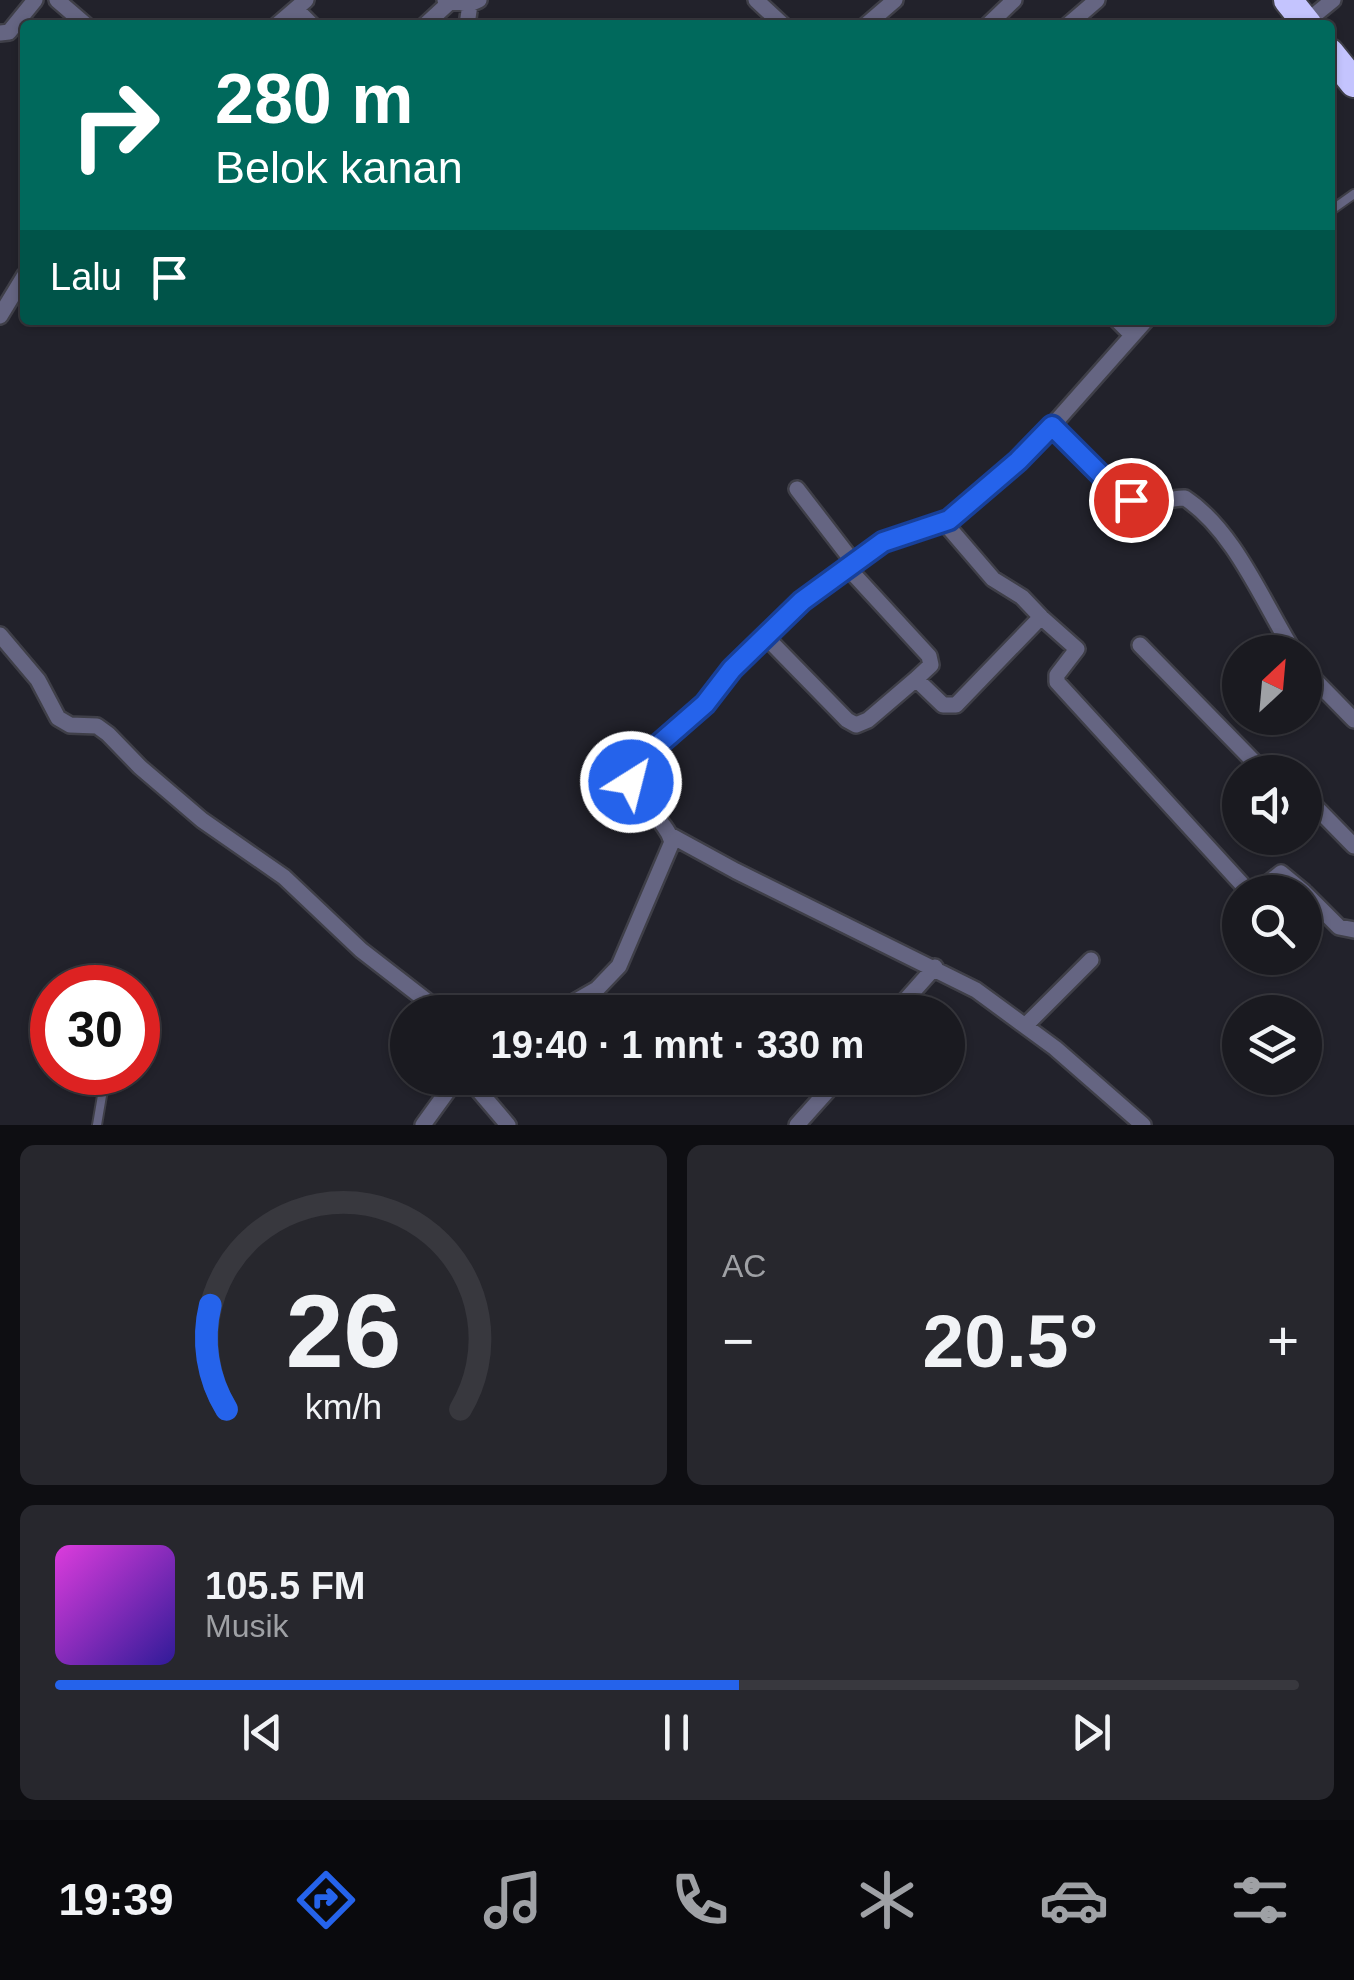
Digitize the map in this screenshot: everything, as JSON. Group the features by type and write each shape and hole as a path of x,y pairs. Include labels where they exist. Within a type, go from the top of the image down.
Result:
{"highway":[{"path":"1335,59 1354,83"}],"street":[{"path":"0,33 9,32 35,0"},
{"path":"57,0 80,20"},
{"path":"872,20 895,0"},
{"path":"993,20 1014,0"},
{"path":"1074,20 1098,0"},
{"path":"1298,18 1333,0"},
{"path":"430,20 447,1 475,2"},
{"path":"759,1 778,20"},
{"path":"0,316 20,283"},
{"path":"1122,325 1132,335"},
{"path":"1141,325 1006,472 944,522 883,542 802,601 732,669 705,704 631,772 633,791 670,835 736,872 976,990 1143,1125"},
{"path":"1052,426 1119,493 1131,500 1150,504 1185,498 1207,516 1258,587 1285,635"},
{"path":"765,636 856,725 868,720 931,665 929,656 851,566 797,489"},
{"path":"944,522 993,579 1022,597 1077,649 1057,676 1057,682 1233,875"},
{"path":"916,678 943,704 956,705 1042,617"},
{"path":"0,635 38,680 58,718 70,725 96,726 108,734 202,820 284,877 361,950 419,995"},
{"path":"1140,646 1247,755"},
{"path":"1322,687 1354,720"},
{"path":"1322,813 1354,846"},
{"path":"587,995 618,966 668,852 670,835"},
{"path":"1322,910 1339,927 1354,930"},
{"path":"1025,1026 1091,960"},
{"path":"910,995 935,967"},
{"path":"423,1125 444,1095"},
{"path":"482,1095 508,1125"},
{"path":"797,1125 823,1095"}],"lane":[{"path":"97,1125 102,1095"}],"route":[{"path":"631,782 631,772 642,759 705,704 732,669 802,601 883,542 949,520 1052,426 1119,493 1131,500"}]}
